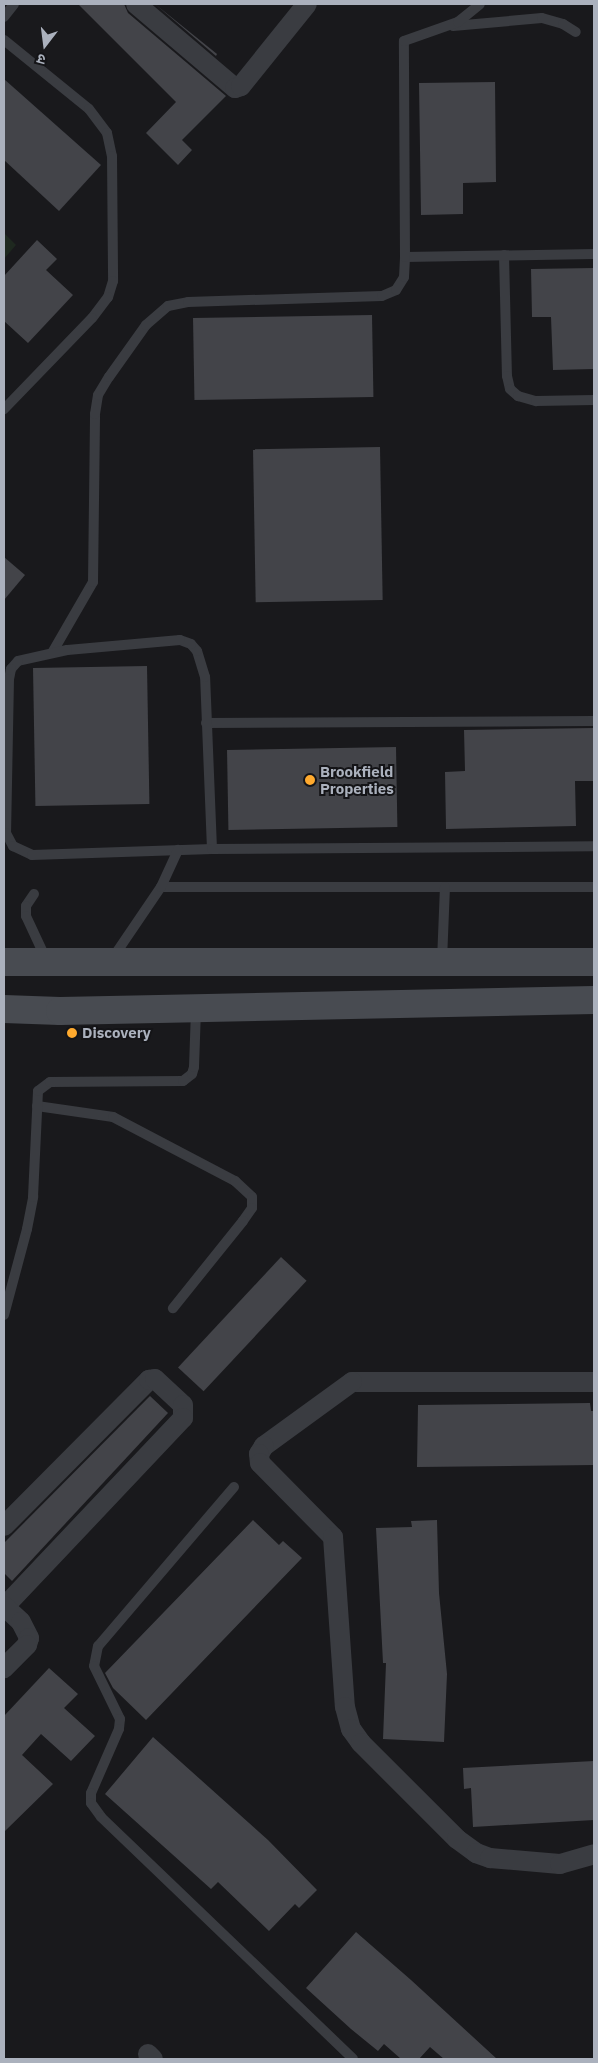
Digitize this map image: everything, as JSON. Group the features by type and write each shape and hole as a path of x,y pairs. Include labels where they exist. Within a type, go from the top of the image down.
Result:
{"main road":[{"path":"4,962 112,960 594,962"},
{"path":"4,1009 196,1008 594,1000"}],"street":[{"path":"140,5 235,88 241,86 307,4"},
{"path":"4,1526 149,1380 155,1379 183,1405 183,1418 4,1607 21,1622 29,1638 26,1645 4,1668"},
{"path":"594,1382 352,1382 264,1446 259,1454 260,1463 333,1537 345,1707 351,1729 361,1743 457,1839 476,1853 490,1858 560,1864 594,1854"}],"lane":[{"path":"4,17 14,4"},
{"path":"447,27 480,4"},
{"path":"52,652 93,582 95,414 98,395 146,325 168,306 188,302 382,296 396,290 404,277 405,257 404,41 447,27 542,18 563,24 576,32"},
{"path":"4,40 89,109 107,133 112,156 113,281 108,297 92,318 4,409"},
{"path":"405,257 594,254"},
{"path":"504,255 507,376 510,389 518,396 536,401 594,400"},
{"path":"212,849 205,677 197,651 191,644 180,640 52,652 18,661 11,669 9,679 6,833 13,846 32,855 212,849 594,846"},
{"path":"206,723 594,721"},
{"path":"112,960 161,887 178,850"},
{"path":"161,887 594,887"},
{"path":"442,961 445,887"},
{"path":"34,894 26,906 26,916 47,961"},
{"path":"4,1315 27,1229 33,1197 38,1091 50,1082 183,1081 192,1074 194,1067 196,1008"},
{"path":"37,1106 121,1120 235,1181 252,1197 252,1208 243,1221 173,1308"},
{"path":"234,1487 98,1646 94,1666 120,1719 119,1729 91,1793 92,1803 101,1817 353,2059"}],"green space":[{"path":"4,233 16,245 4,259"}],"building":[{"path":"78,4 124,4 128,13 226,96 182,140 192,150 178,165 146,133 176,102"},
{"path":"155,4 217,54 216,56"},
{"path":"4,79 101,165 59,211 4,160"},
{"path":"495,82 496,182 463,183 463,214 421,215 419,83"},
{"path":"37,240 57,259 46,270 73,295 28,343 4,321 4,276"},
{"path":"594,268 594,369 553,370 551,317 532,317 531,269"},
{"path":"372,315 373,397 194,400 193,318"},
{"path":"380,447 383,600 256,602 253,449"},
{"path":"4,557 25,575 4,600"},
{"path":"147,666 149,804 35,806 33,668"},
{"path":"594,728 594,781 575,781 576,826 446,829 445,772 465,771 464,730"},
{"path":"396,747 397,827 228,830 227,750"},
{"path":"281,1257 307,1281 204,1391 178,1367"},
{"path":"150,1396 168,1413 12,1581 4,1573 4,1543"},
{"path":"590,1403 591,1411 594,1411 594,1465 417,1467 418,1405"},
{"path":"253,1520 279,1545 283,1541 302,1558 146,1720 113,1688 105,1673"},
{"path":"437,1520 439,1593 447,1674 444,1742 383,1739 386,1663 383,1663 376,1528 412,1527 411,1521"},
{"path":"49,1668 78,1694 64,1708 95,1736 71,1761 41,1734 22,1755 53,1784 4,1832 4,1716"},
{"path":"153,1737 268,1840 317,1890 299,1908 295,1904 269,1931 218,1882 211,1889 105,1794"},
{"path":"594,1761 594,1820 473,1827 471,1788 464,1789 463,1768"},
{"path":"356,1932 497,2059 444,2059 430,2047 419,2059 401,2059 384,2044 378,2051 351,2029 306,1988"}],"place":[{"name":"Brookfield Properties","path":"310,780"},
{"name":"Discovery","path":"72,1033"}]}
